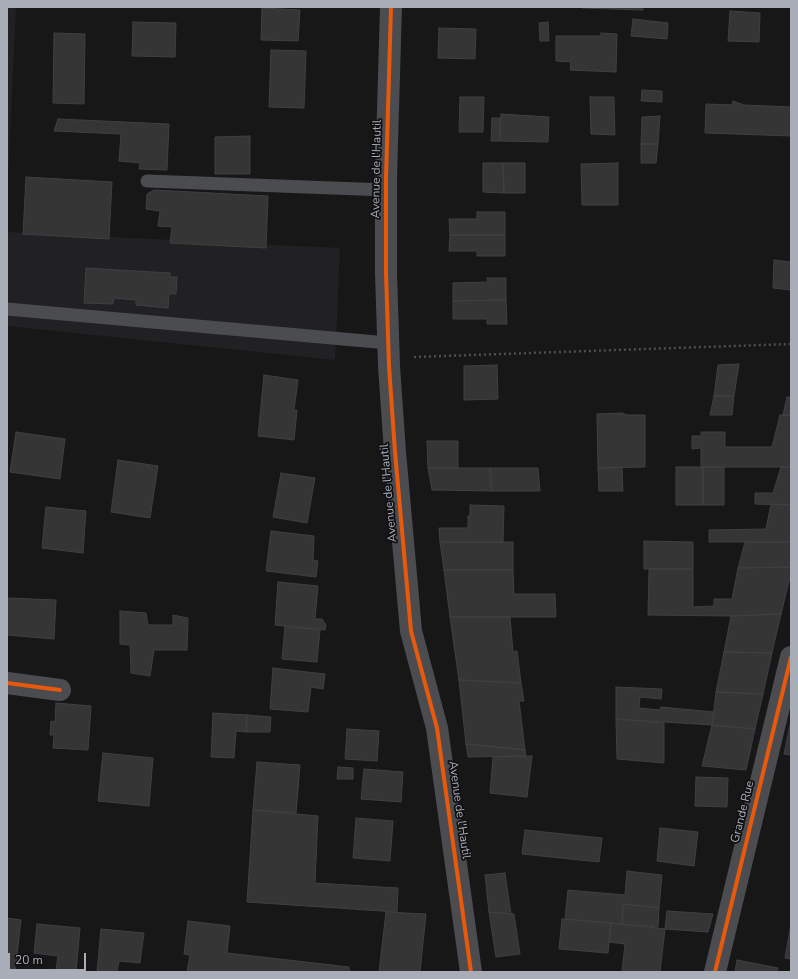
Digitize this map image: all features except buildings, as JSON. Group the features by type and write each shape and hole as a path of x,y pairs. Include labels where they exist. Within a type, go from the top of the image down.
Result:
{"street":[{"name":"Avenue de l'Hautil","path":"391,7 386,190 386,273 389,366 411,631 437,728 471,972"},
{"name":"Grande Rue","path":"715,972 791,658"},
{"path":"7,683 60,690"}],"lane":[{"path":"147,181 386,190"},
{"path":"7,309 388,343"}],"path":[{"path":"389,366 417,356 791,344"}],"shaded area":[{"path":"7,7 16,7 7,200"},
{"path":"7,232 340,248 335,360 7,326"}],"cycle path":[{"path":"391,7 386,178 386,273 389,366 395,452 411,631 437,728 471,972"},
{"path":"715,972 791,657"},
{"path":"7,683 60,690"}]}
